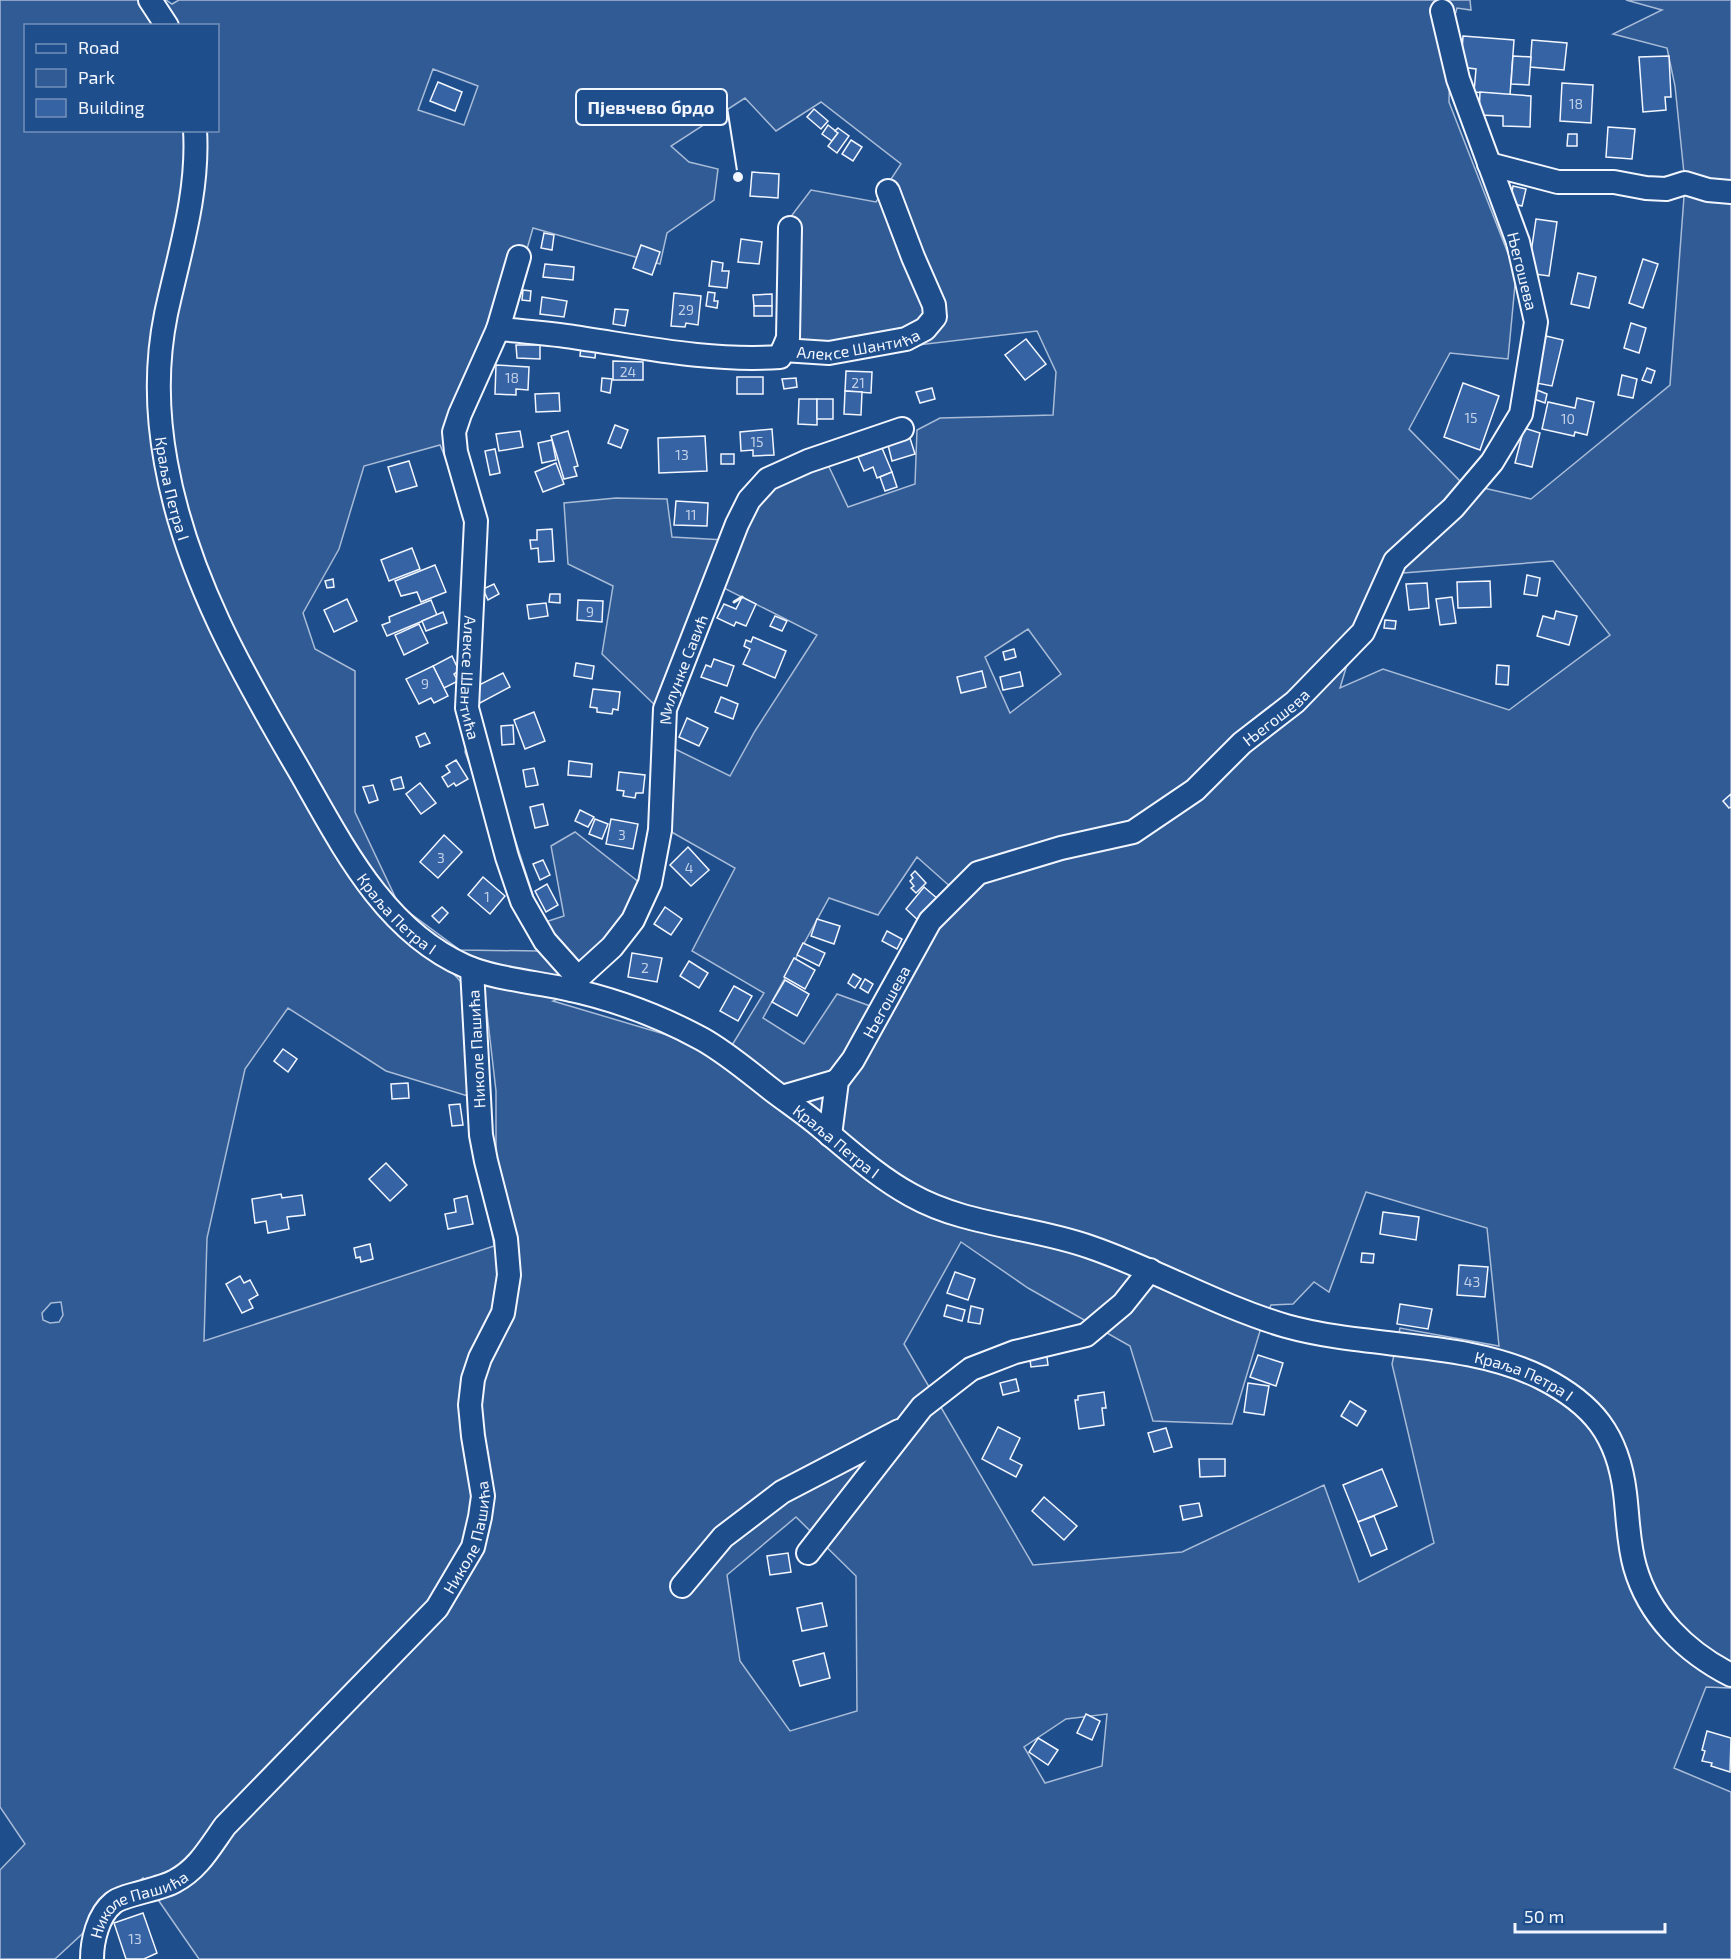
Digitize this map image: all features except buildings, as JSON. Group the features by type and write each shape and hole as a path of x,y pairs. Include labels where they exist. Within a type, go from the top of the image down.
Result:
{"street":[{"path":"150,0 166,24"},
{"name":"Његошева","path":"830,1135 837,1081 853,1060 930,921 978,873 1061,848 1133,832 1195,790 1242,743 1295,702 1363,632 1395,561 1453,508 1492,462 1521,414 1536,322 1518,242 1458,79 1442,11"},
{"name":"Краља Петра I","path":"195,132 192,197 166,318 159,378 165,458 184,537 200,583 216,619 255,693 363,877 391,912 408,928 446,955 472,969 575,984 662,1019 702,1039 740,1064 891,1183 916,1198 948,1212 1050,1234 1091,1247 1200,1293 1289,1326 1337,1337 1486,1358 1528,1371 1567,1392 1590,1410 1609,1436 1621,1471 1633,1561 1648,1600 1674,1634 1692,1651 1731,1675"},
{"path":"1489,164 1557,182 1614,182 1666,189 1685,183 1708,190 1731,192"},
{"name":"Алексе Шантића","path":"783,350 829,353 906,339 925,329 935,317 934,305 888,191"},
{"name":"Алексе Шантића","path":"498,329 566,336 673,353 757,358 780,357 788,339 790,228"},
{"name":"Алексе Шантића","path":"519,257 498,329 454,432 456,452 476,521 467,708 489,793 522,901 545,941 575,984"},
{"name":"Милунке Савић","path":"575,984 612,947 633,920 650,883 660,830 665,710 737,524 749,500 768,479 808,461 902,429"},
{"name":"Николе Пашића","path":"92,1959 96,1931 101,1919 113,1903 174,1882 199,1864 225,1826 437,1608 473,1547 483,1496 470,1405 473,1380 480,1358 503,1314 509,1275 506,1239 481,1135 472,969"},
{"path":"782,1097 837,1081"},
{"path":"808,1554 922,1407 971,1368 1015,1352 1086,1335 1123,1304 1150,1270"},
{"path":"682,1586 723,1537 782,1492 906,1428"}],"green space":[{"path":"0,0 166,0 172,4 179,0 1470,0 1471,10 1457,8 1451,29 1449,102 1516,274 1508,359 1450,353 1409,429 1462,483 1531,499 1670,385 1685,183 1675,86 1667,48 1613,34 1662,10 1626,0 1731,0 1731,1688 1706,1687 1674,1768 1731,1792 1731,1959 199,1959 143,1878 55,1959 0,1959 0,1870 25,1844 0,1807","holes":["433,69 478,86 464,125 418,110","745,98 776,131 821,102 901,164 876,202 811,190 783,227 790,360 1037,331 1056,372 1053,415 940,418 917,430 915,484 848,507 821,450 755,483 725,540 672,537 667,499 616,498 564,503 568,564 613,586 602,654 659,709 722,587 817,635 755,731 730,776 671,747 668,830 735,868 692,951 764,993 729,1050 748,1059 553,1001 586,986 640,883 575,832 551,846 564,916 542,923 473,709 465,752 539,951 460,950 399,905 355,812 355,671 315,649 303,613 339,549 364,466 440,445 445,457 460,432 506,322 533,228 660,264 667,233 714,200 718,169 689,162 671,146","1553,561 1610,635 1509,710 1383,669 1340,688 1349,658 1369,641 1403,573","1028,629 1061,674 1010,713 985,657","346,828 385,893 484,987 496,1091 496,1167 484,1183 494,1246 204,1341 207,1238 245,1069 288,1008 386,1071 471,1097 461,982 336,845","917,857 953,889 873,1007 837,994 804,1044 763,1018 829,898 878,915","1366,1192 1487,1228 1499,1346 1400,1328 1392,1364 1434,1543 1359,1582 1324,1485 1182,1552 1033,1565 904,1344 961,1242 1028,1288 1130,1346 1153,1421 1232,1424 1260,1331 1271,1305 1293,1304 1314,1282 1329,1292","61,1302 63,1315 59,1322 50,1323 43,1320 42,1313 51,1303","796,1517 856,1576 857,1711 790,1731 740,1661 727,1575","1107,1714 1102,1766 1045,1783 1024,1747 1066,1719"]}],"wall":[{"path":"734,602 742,597"}],"place":[{"name":"Пјевчево брдо","path":"738,177"}]}
